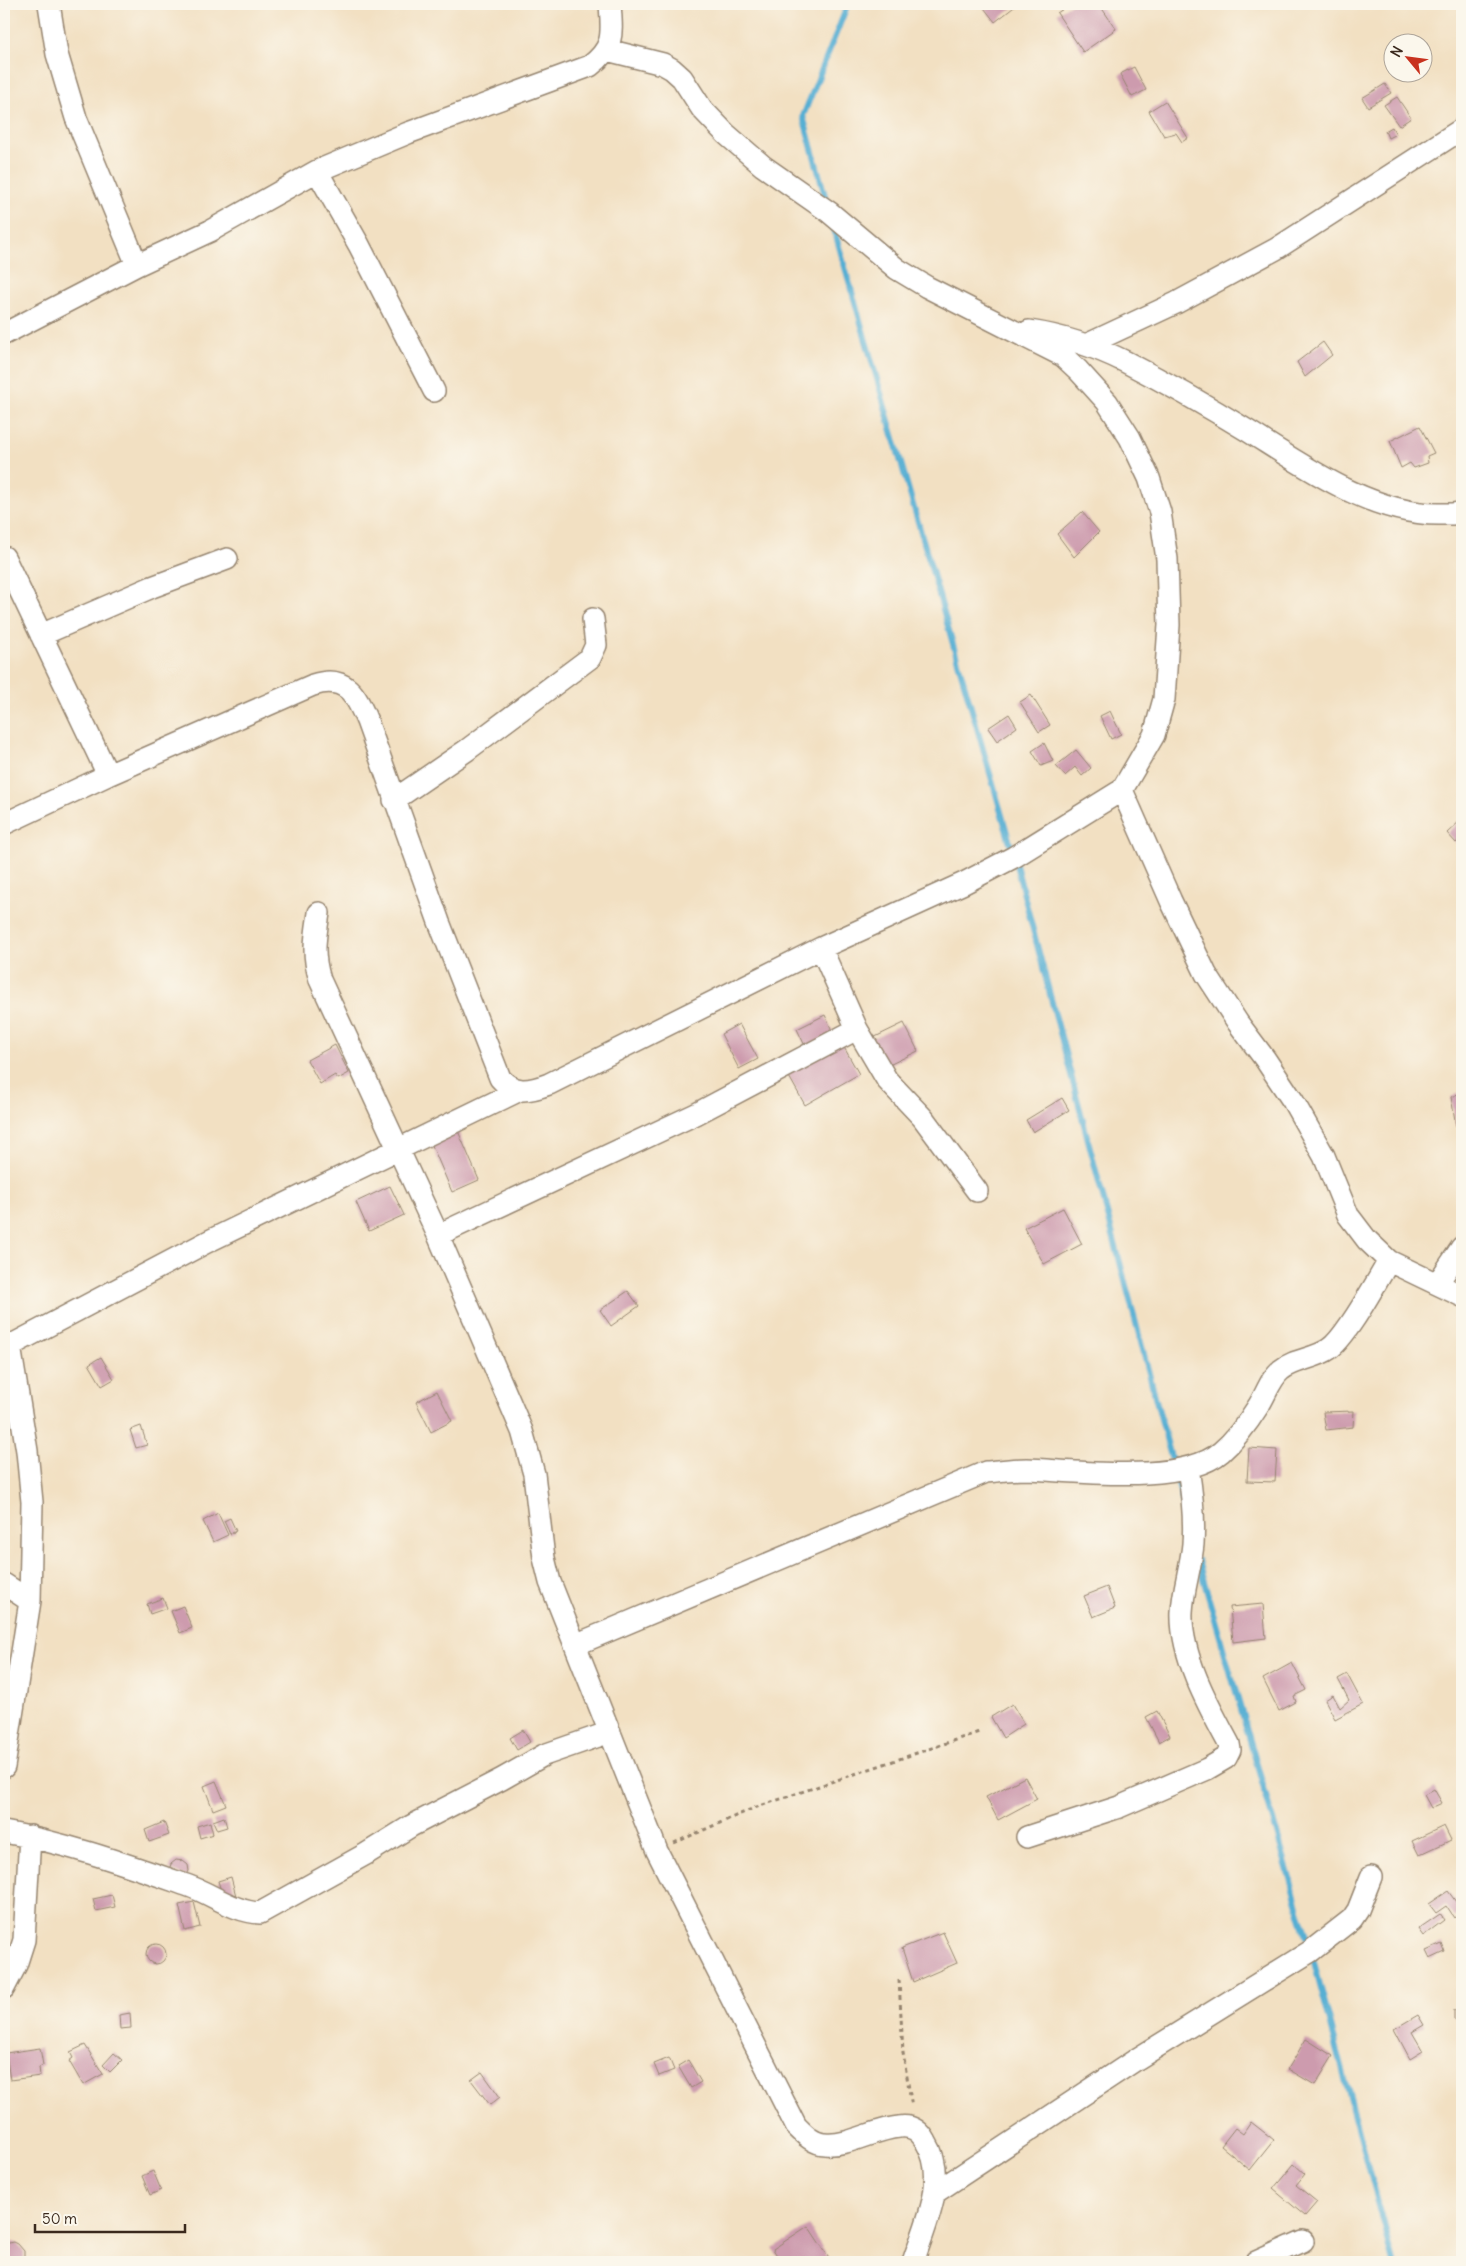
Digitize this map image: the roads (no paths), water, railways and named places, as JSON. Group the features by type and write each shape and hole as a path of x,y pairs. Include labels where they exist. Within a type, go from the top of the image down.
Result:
{"street":[{"path":"49,4 57,54 76,118 137,265"},
{"path":"4,334 137,265 210,231 316,171 408,133 590,66 607,50 611,24 610,4"},
{"path":"4,1767 30,1601 32,1502 27,1451 7,1347 207,1242 518,1091 535,1089 549,1084 822,948 964,883 1014,856 1122,790 1154,735 1164,699 1169,625 1167,559 1160,512 1149,478 1130,438 1107,402 1063,356 927,287 897,269 829,212 763,166 726,134 702,109 682,78 672,69 663,64 607,50"},
{"path":"1086,345 1176,303 1276,250 1462,129"},
{"path":"316,171 363,254 434,391"},
{"path":"1007,327 1053,335 1086,345 1126,362 1249,431 1290,459 1378,502 1421,514 1462,512"},
{"path":"4,557 108,775"},
{"path":"41,635 152,587 227,559"},
{"path":"394,800 467,750 590,658 596,645 593,619"},
{"path":"4,824 108,775 313,684 335,682 347,687 356,696 500,1078 506,1086 518,1091"},
{"path":"1122,790 1171,901 1206,974 1293,1101 1324,1156 1348,1215 1367,1240 1389,1261 1462,1296"},
{"path":"319,913 314,946 314,962 320,980 438,1235 522,1431 534,1474 544,1558 558,1605 657,1851 796,2126 810,2139 824,2144 841,2142 899,2126 916,2129 932,2151 936,2192 914,2262"},
{"path":"822,948 857,1029 887,1080 923,1118 977,1191"},
{"path":"438,1235 696,1114 857,1029"},
{"path":"1436,1284 1462,1247"},
{"path":"575,1645 986,1472 1025,1469 1122,1473 1188,1468 1219,1453 1230,1443 1258,1406 1281,1369 1319,1356 1332,1348 1343,1335 1389,1261"},
{"path":"1027,1837 1119,1807 1207,1769 1226,1758 1230,1750 1229,1744 1208,1706 1184,1634 1182,1613 1193,1544 1194,1503 1188,1468"},
{"path":"4,1584 30,1601"},
{"path":"4,1832 30,1836 116,1860 202,1891 235,1907 260,1913 366,1854 411,1826 502,1780 544,1755 610,1732"},
{"path":"4,1988 16,1965 24,1940 30,1836"},
{"path":"936,2192 1137,2059 1312,1951 1352,1919 1358,1910 1371,1877"},
{"path":"1256,2262 1303,2241"}],"waterway":[{"path":"827,203 803,116 848,4"},
{"path":"832,222 1014,857 1184,1507"},
{"path":"1198,1561 1311,1951 1394,2262"}]}
